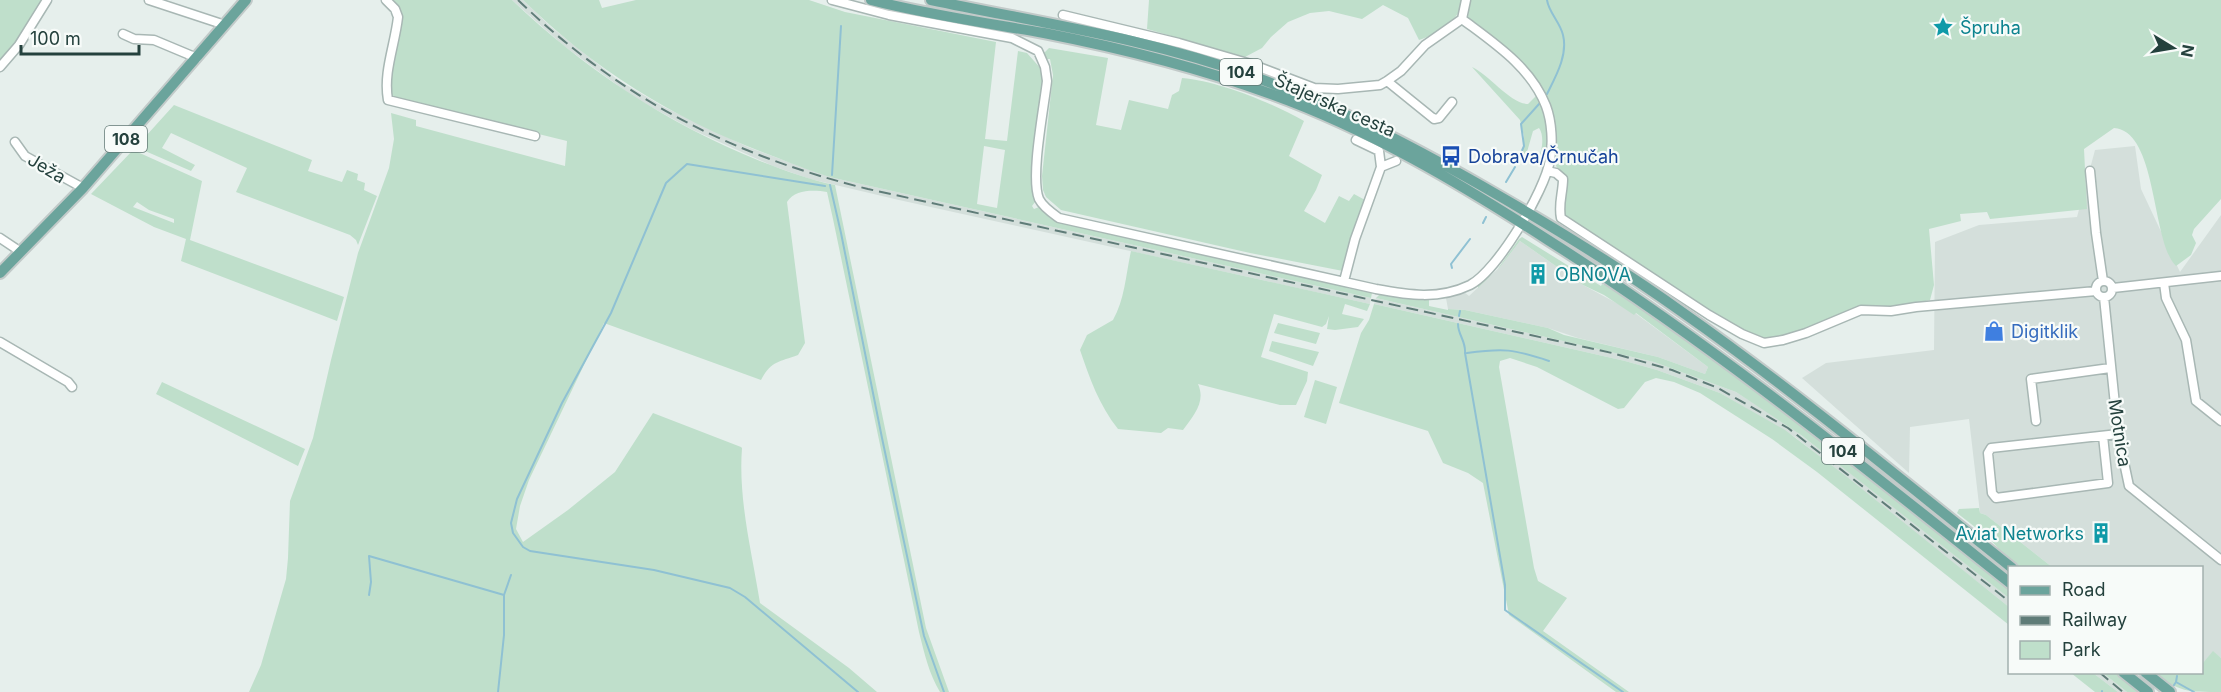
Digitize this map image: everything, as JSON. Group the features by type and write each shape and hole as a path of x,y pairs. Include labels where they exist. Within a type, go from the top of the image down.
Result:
{"main road":[{"name":"108","path":"0,273 83,188 246,0"},
{"name":"Štajerska cesta","path":"871,0 1109,46 1196,69 1274,95 1353,129 1399,152 1521,222 1610,278 1674,323 1770,394 2008,581"},
{"name":"Štajerska cesta","path":"931,0 1134,40 1250,75 1298,93 1383,131 1528,212 1680,310 1778,383 2011,566"},
{"path":"2126,674 2148,692"},
{"path":"2148,674 2170,692"}],"street":[{"path":"0,68 19,45 47,0"},
{"path":"149,0 225,25"},
{"path":"386,0 395,9 398,17 387,72 388,100 535,136"},
{"path":"832,0 889,15 1012,38 1038,51 1045,67 1047,81 1035,183 1040,200 1059,218 1408,295 1431,296 1471,285 1492,265 1528,212 1547,171 1551,150 1551,128 1547,108 1537,87 1524,70 1499,47 1462,19"},
{"path":"1063,15 1251,64 1314,88 1338,89 1380,85 1387,81 1401,71 1425,45 1462,19 1466,0"},
{"path":"123,34 134,39 154,40 197,58"},
{"path":"1387,81 1434,118 1438,118 1452,102"},
{"path":"1356,140 1396,161 1381,167"},
{"name":"Ježa","path":"15,142 25,156 83,188"},
{"path":"1344,281 1361,220 1381,167 1379,152"},
{"path":"1547,171 1556,173 1563,179 1559,207 1561,218 1709,315 1742,334 1764,342 1783,340 1806,333 1861,310 1891,311 2096,291"},
{"path":"2090,171 2103,280"},
{"path":"0,238 21,252"},
{"path":"2113,288 2221,276"},
{"path":"2103,280 2110,283 2113,288 2111,295 2104,297 2096,291 2097,284 2103,280"},
{"path":"2164,283 2166,298 2186,340 2196,401 2221,422"},
{"name":"Motnica","path":"2104,297 2118,434 2129,486 2221,560"},
{"path":"0,342 68,382 72,387"},
{"path":"2036,421 2031,379 2110,368"},
{"path":"2103,436 2108,483 1996,498 1992,493 1988,453 1991,448 2118,434"}],"shaded area":[{"path":"512,0 523,0 551,27 618,80 664,107 748,147 813,171 834,178 1371,298 1370,304 899,200 810,179 773,166 693,130 635,98 564,46"},
{"path":"2135,146 2141,189 2180,272 2221,215 2221,658 2213,652 2203,663 2203,566 2051,566 1986,515 1980,513 1969,419 1910,427 1909,473 1802,378 1826,363 1934,350 1935,242 1979,225 2077,217 2095,150"},
{"path":"1520,241 1583,285 1635,313 1708,367 1705,374 1658,357 1578,338 1548,328 1465,310 1448,309 1446,298 1464,292 1469,296 1500,267"},
{"path":"1376,298 1654,362 1736,392 1785,423 1858,479 2008,597 2008,606 1795,437 1720,393 1625,361 1374,304"},
{"path":"2094,674 2104,674 2127,692 2118,692"}],"green space":[{"path":"0,0 46,0 0,66"},
{"path":"390,0 512,0 598,72 660,112 760,161 806,178 835,185 926,628 949,692 940,692 936,685 927,663 919,632 827,192 811,191 795,195 787,202 805,343 798,355 772,366 761,380 604,323 529,480 520,506 516,529 523,542 615,472 653,413 741,447 744,506 760,603 849,668 877,692 249,692 261,665 286,579 290,501 313,438 358,253 389,168 394,139 391,113 416,120 416,126 565,166 567,141 392,98 388,92 399,29"},
{"path":"523,0 599,0 602,8 636,0 809,0 845,12 996,42 985,139 1007,141 1018,51 1027,53 1042,70 1044,79 1031,180 1034,209 1039,207 1050,218 1063,222 1345,286 1372,293 1371,298 820,174 742,144 674,112 610,72 551,26","holes":["984,146 1005,150 997,208 977,204"]},
{"path":"1149,0 1464,0 1457,15 1447,26 1419,40 1408,18 1383,5 1362,19 1329,11 1310,13 1288,22 1262,48 1245,57 1147,29"},
{"path":"1470,0 2221,0 2221,199 2194,229 2192,235 2196,243 2191,255 2176,266 2168,253 2162,235 2152,189 2139,147 2128,134 2114,128 2084,149 2087,209 1990,219 1987,212 1960,214 1961,221 1929,229 1934,285 1930,300 1892,308 1859,306 1824,323 1796,333 1764,339 1722,320 1565,215 1564,203 1568,179 1555,163 1554,127 1547,99 1532,74 1521,62 1468,17"},
{"path":"1049,48 1108,58 1096,125 1121,130 1129,100 1168,109 1172,95 1179,91 1182,78 1212,83 1245,94 1304,121 1289,156 1322,175 1304,211 1325,223 1339,196 1349,201 1354,194 1365,200 1343,271 1250,253 1061,210 1046,197 1043,190 1042,176 1053,75 1050,59 1047,59 1044,53"},
{"path":"1472,67 1521,103 1528,104 1537,95 1546,121 1549,141 1545,158 1539,163 1522,161 1524,136 1520,120","holes":["1539,128 1542,134 1540,154 1538,157 1528,155 1533,131"]},
{"path":"174,105 312,160 308,171 342,182 347,170 358,174 357,180 365,183 364,190 377,196 358,245 350,235 236,192 247,168 171,133 162,148 195,165 191,171 136,147"},
{"path":"133,150 202,181 190,240 344,297 337,321 181,261 186,239 154,227 91,194","holes":["137,202 149,210 174,219 174,223 133,207"]},
{"path":"1522,237 1601,286 1602,284 1616,289 1759,392 2008,588 2008,597 1801,435 1736,392 1654,362 1376,298 1381,293 1408,299 1429,299 1429,306 1448,310 1465,310 1548,328 1564,335 1658,357 1705,374 1708,367 1636,313 1634,315 1604,295 1583,285 1520,241 1497,270"},
{"path":"1131,251 1370,304 1367,311 1345,304 1342,314 1364,319 1358,327 1335,330 1327,329 1329,316 1322,327 1274,314 1261,357 1308,372 1307,381 1296,405 1280,405 1198,384 1200,403 1183,430 1168,428 1161,433 1118,429 1100,401 1080,350 1087,335 1113,320 1123,295"},
{"path":"1374,304 1625,361 1720,393 1785,430 2008,606 2008,624 1817,472 1772,439 1700,393 1674,382 1656,378 1645,382 1624,408 1618,409 1537,367 1510,358 1500,361 1499,367 1534,568 1538,581 1567,598 1543,631 1629,692 1616,692 1509,615 1483,483 1468,473 1443,463 1428,431 1339,403 1361,333 1369,320"},
{"path":"1278,323 1320,333 1316,344 1274,333"},
{"path":"1272,341 1319,352 1313,366 1269,351"},
{"path":"1315,380 1337,387 1326,424 1304,417"},
{"path":"162,382 305,449 298,466 156,394"},
{"path":"1979,508 1980,513 1986,515 2051,566 2019,566 2005,556 1989,538 1957,513 1959,509"},
{"path":"2213,651 2221,658 2221,692 2184,690 2155,674 2203,674 2203,663"},
{"path":"2072,674 2094,674 2118,692 2095,692"},
{"path":"2104,674 2117,674 2140,692 2127,692"}],"waterway":[{"path":"1547,0 1562,30 1564,50 1547,94"},
{"path":"832,175 841,26"},
{"path":"1520,155 1524,146 1521,124 1539,104"},
{"path":"825,186 687,164 666,183 611,313 562,403 517,499 511,523 513,533 523,547 530,551 654,570 730,588 745,597 858,692"},
{"path":"1506,182 1515,167"},
{"path":"830,185 924,636 944,692"},
{"path":"1483,223 1486,217"},
{"path":"1452,268 1451,264 1470,239"},
{"path":"1459,316 1460,311"},
{"path":"1458,324 1464,345 1505,585 1505,610 1623,692"},
{"path":"1467,353 1490,350 1508,351 1549,361"},
{"path":"369,595 371,582 369,556 504,595"},
{"path":"498,692 504,635 504,595 511,575"},
{"path":"2172,688 2177,676"},
{"path":"2176,682 2194,692"}],"railway":[{"path":"518,0 596,66 637,94 724,140 769,159 818,175 868,189 1612,353 1672,370 1718,388 1788,428 2008,600"},
{"path":"2101,674 2123,692"}],"place":[{"name":"Špruha","path":"1943,27"},
{"name":"Dobrava/Črnučah","path":"1451,156"},
{"name":"OBNOVA","path":"1538,274"},
{"name":"Digitklik","path":"1994,331"},
{"name":"Aviat Networks","path":"2101,533"}]}
